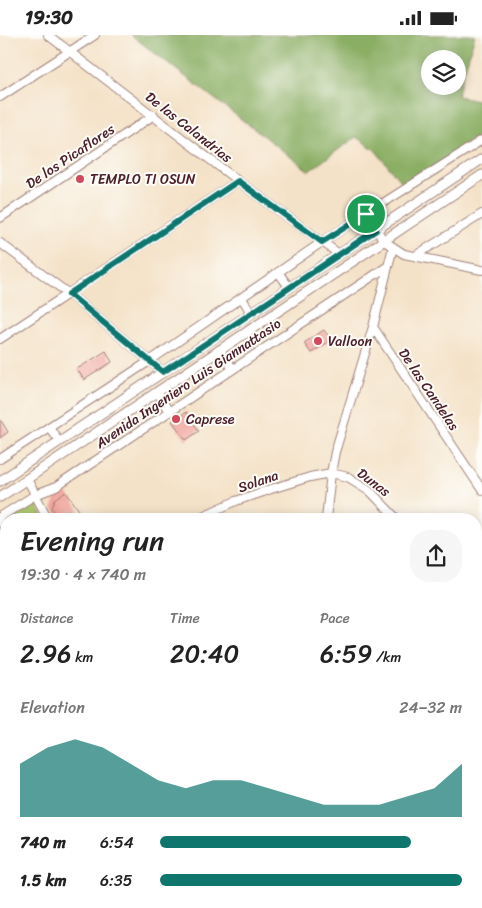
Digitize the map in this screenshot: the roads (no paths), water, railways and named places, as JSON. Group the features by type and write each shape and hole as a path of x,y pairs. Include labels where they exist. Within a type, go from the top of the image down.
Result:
{"main road":[{"name":"Avenida Ingeniero Luis Giannattasio","path":"0,481 482,159"},
{"name":"Avenida Ingeniero Luis Giannattasio","path":"0,497 482,175"}],"street":[{"name":"De las Calandrias","path":"48,35 238,181 339,254"},
{"path":"0,97 95,35"},
{"name":"De los Picaflores","path":"0,217 154,115"},
{"path":"0,459 151,360 322,242 482,140"},
{"path":"0,339 238,181"},
{"path":"366,214 384,241 404,254 482,270"},
{"path":"414,256 482,214"},
{"path":"0,243 69,294 151,360 163,372"},
{"path":"327,513 335,452 372,327 392,247"},
{"name":"Avenida Ingeniero Luis Giannattasio","path":"6,513 35,495 56,487 388,266"},
{"path":"278,272 289,287"},
{"path":"242,297 251,313"},
{"name":"De las Candelas","path":"372,327 482,491"},
{"path":"219,350 233,369"},
{"path":"157,392 170,412"},
{"path":"49,427 59,441"},
{"name":"Solana","path":"209,513 236,501 271,489 310,477 331,473"},
{"name":"Dunas","path":"331,473 348,477 369,490 391,513"},
{"path":"27,479 45,513"}],"place":[{"name":"TEMPLO TI OSUN","path":"80,179"},
{"name":"Valloon","path":"318,341"},
{"name":"Caprese","path":"176,419"}]}
